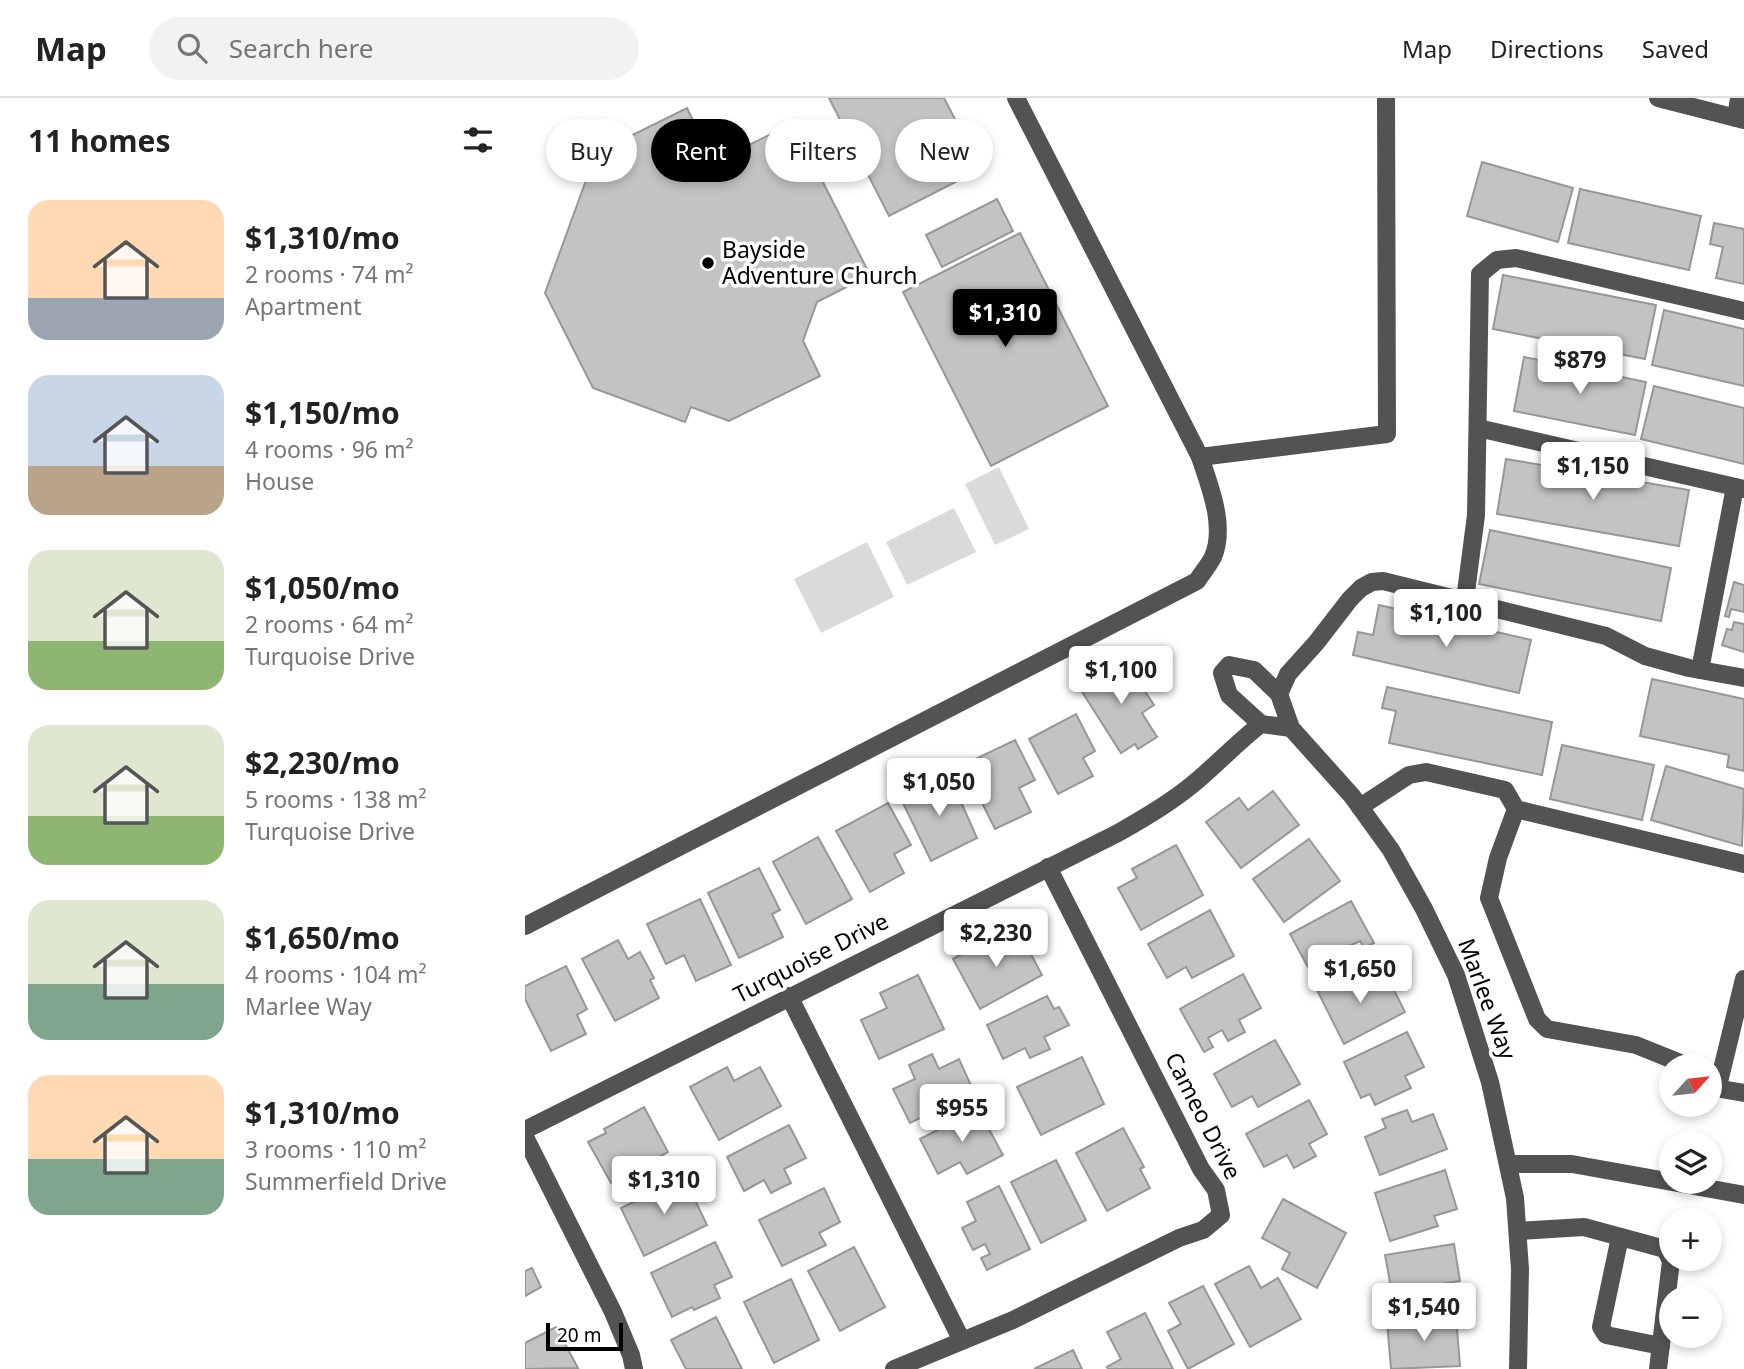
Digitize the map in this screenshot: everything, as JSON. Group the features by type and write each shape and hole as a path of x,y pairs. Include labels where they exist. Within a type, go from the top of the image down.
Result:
{"street":[{"path":"525,926 1197,581 1213,556 1217,531 1214,499 1200,457 1016,98"},
{"path":"1200,457 1387,434 1386,98"},
{"path":"1658,98 1740,119 1739,98"},
{"path":"1465,600 1476,514 1479,274 1497,260 1516,258 1744,311"},
{"path":"1478,428 1739,488 1700,670"},
{"path":"1291,728 1261,724 1229,695 1221,673 1229,665 1254,670 1279,694 1288,674 1361,588 1372,582 1383,581 1606,636 1645,656 1744,678"},
{"name":"Marlee Way","path":"1279,694 1291,728 1360,807 1408,878 1456,975 1480,1045 1509,1164 1518,1231 1518,1369"},
{"name":"Turquoise Drive","path":"525,1130 1118,834 1198,780 1239,740 1261,724"},
{"path":"1360,807 1409,775 1426,772 1505,790 1516,809 1744,864"},
{"path":"1516,809 1498,858 1489,898 1537,1019 1547,1029 1636,1045 1659,1054"},
{"name":"Cameo Drive","path":"894,1369 1013,1320 1179,1238 1203,1230 1221,1214 1216,1190 1201,1169 1048,867"},
{"path":"1722,1055 1744,979"},
{"path":"789,996 962,1341"},
{"path":"1722,1086 1744,1093"},
{"path":"525,1137 613,1312 634,1369"},
{"path":"1509,1164 1572,1164 1744,1195"},
{"path":"1518,1231 1584,1227 1665,1249 1671,1261 1668,1285"},
{"path":"1620,1237 1601,1327 1606,1335 1659,1346"},
{"path":"1658,1369 1661,1348"}],"shaded area":[{"path":"999,467 1029,529 995,545 965,484"},
{"path":"954,508 976,552 907,585 886,542"},
{"path":"867,542 894,597 821,633 794,579"}],"building":[{"path":"829,98 944,98 955,119 895,119 895,182 956,182 889,216 872,182 881,182 881,119 840,119"},
{"path":"687,108 692,119 665,119"},
{"path":"651,126 651,182 751,182 751,144 765,137 765,182 823,182 870,275 817,302 803,341 820,376 729,421 691,407 685,422 593,388 545,293 585,182 637,182 637,133"},
{"path":"1482,162 1573,188 1558,242 1467,216"},
{"path":"1580,189 1701,216 1689,270 1568,243"},
{"path":"997,199 1013,231 942,267 926,235"},
{"path":"1714,223 1744,229 1744,284 1716,278 1723,247 1710,244"},
{"path":"1020,233 1108,406 991,466 903,292"},
{"path":"1503,275 1656,305 1645,359 1493,329"},
{"path":"1664,310 1744,329 1744,386 1652,365"},
{"path":"1524,357 1646,382 1635,435 1514,411"},
{"path":"1654,386 1744,408 1744,464 1641,439"},
{"path":"1506,459 1689,490 1679,546 1497,514"},
{"path":"1490,530 1671,568 1661,621 1479,584"},
{"path":"1734,582 1744,585 1744,612 1731,609 1729,617 1725,616"},
{"path":"1379,605 1531,640 1519,693 1353,655 1358,632 1373,635"},
{"path":"1734,622 1744,624 1744,652 1722,645 1727,629 1732,630"},
{"path":"1123,658 1154,705 1142,713 1157,737 1138,749 1135,744 1121,753 1079,687"},
{"path":"1652,679 1744,699 1744,771 1727,767 1729,755 1640,736"},
{"path":"1387,687 1552,722 1542,775 1389,743 1396,711 1382,708"},
{"path":"1076,714 1095,751 1083,758 1093,776 1058,794 1029,739"},
{"path":"1015,740 1035,780 1019,788 1031,812 995,829 963,765"},
{"path":"1562,745 1654,765 1642,820 1550,799"},
{"path":"1666,766 1744,789 1742,846 1651,820"},
{"path":"949,775 977,838 931,861 901,799"},
{"path":"1273,791 1299,825 1241,868 1206,822 1239,798 1248,810"},
{"path":"888,803 911,845 894,854 904,873 870,892 836,831"},
{"path":"818,837 852,899 806,924 773,862"},
{"path":"1309,839 1340,881 1284,922 1253,879"},
{"path":"1176,845 1203,895 1141,930 1118,888 1137,878 1132,869"},
{"path":"759,868 780,910 772,914 783,937 739,958 708,893"},
{"path":"700,899 731,965 696,981 684,955 666,964 647,924"},
{"path":"1351,901 1374,943 1364,948 1360,941 1349,946 1356,959 1334,970 1328,958 1309,969 1290,934"},
{"path":"1210,910 1234,956 1192,978 1186,967 1167,978 1148,944"},
{"path":"1000,933 1009,949 1024,941 1042,975 980,1009 953,959"},
{"path":"618,940 628,959 640,952 654,978 650,980 659,998 615,1021 582,959"},
{"path":"566,966 587,1009 577,1015 586,1034 551,1051 525,999 525,986"},
{"path":"1354,971 1362,986 1386,974 1405,1012 1344,1044 1317,990"},
{"path":"1243,974 1261,1008 1239,1020 1245,1032 1228,1041 1222,1030 1208,1038 1213,1047 1204,1052 1180,1009"},
{"path":"918,975 944,1029 879,1059 861,1020 887,1008 880,993"},
{"path":"1047,996 1054,1009 1059,1007 1069,1025 1044,1037 1050,1049 1030,1058 1025,1048 1003,1059 987,1025"},
{"path":"1407,1032 1424,1067 1405,1076 1411,1088 1375,1105 1370,1094 1361,1098 1344,1062"},
{"path":"1275,1040 1300,1084 1258,1107 1252,1096 1232,1107 1214,1074"},
{"path":"932,1054 939,1069 959,1059 974,1092 910,1123 893,1089 915,1079 909,1065"},
{"path":"1082,1057 1104,1104 1041,1135 1017,1087"},
{"path":"727,1067 734,1081 760,1067 781,1106 719,1140 690,1087"},
{"path":"1309,1100 1327,1134 1309,1144 1316,1156 1294,1168 1287,1155 1264,1167 1246,1134"},
{"path":"644,1107 668,1152 611,1183 588,1142 606,1133 604,1129"},
{"path":"978,1109 1003,1155 967,1174 960,1162 938,1174 920,1139"},
{"path":"1407,1110 1412,1122 1433,1114 1447,1149 1380,1175 1365,1137 1386,1128 1382,1119"},
{"path":"789,1125 806,1158 784,1169 791,1183 771,1193 764,1180 744,1191 727,1157"},
{"path":"1123,1128 1144,1167 1140,1169 1150,1188 1107,1211 1076,1153"},
{"path":"1056,1160 1086,1220 1041,1243 1011,1182"},
{"path":"1445,1170 1457,1209 1434,1216 1438,1226 1390,1241 1375,1193"},
{"path":"684,1177 707,1225 644,1256 621,1208"},
{"path":"999,1186 1030,1249 987,1270 981,1258 990,1254 985,1244 973,1250 962,1228 976,1221 967,1202"},
{"path":"824,1188 840,1222 819,1233 826,1245 782,1266 759,1220"},
{"path":"1283,1199 1346,1233 1317,1288 1282,1269 1290,1253 1262,1238"},
{"path":"715,1242 732,1277 714,1285 720,1298 672,1317 651,1273"},
{"path":"1454,1244 1460,1281 1435,1285 1438,1300 1414,1304 1411,1289 1392,1293 1385,1255"},
{"path":"854,1247 885,1307 840,1331 808,1271"},
{"path":"1249,1266 1261,1288 1278,1278 1301,1319 1250,1347 1215,1284"},
{"path":"532,1268 541,1287 525,1296 525,1271"},
{"path":"791,1279 819,1340 774,1363 744,1302"},
{"path":"1203,1286 1234,1344 1188,1369 1168,1331 1181,1324 1169,1303"},
{"path":"1145,1313 1173,1369 1108,1369 1107,1367 1121,1359 1107,1332"},
{"path":"1456,1316 1460,1366 1391,1369 1387,1322"},
{"path":"716,1317 742,1369 686,1369 671,1340"},
{"path":"556,1327 578,1368 525,1369 525,1343"},
{"path":"1073,1350 1082,1369 1034,1369"}],"place":[{"name":"Bayside Adventure Church","path":"708,263"}]}
